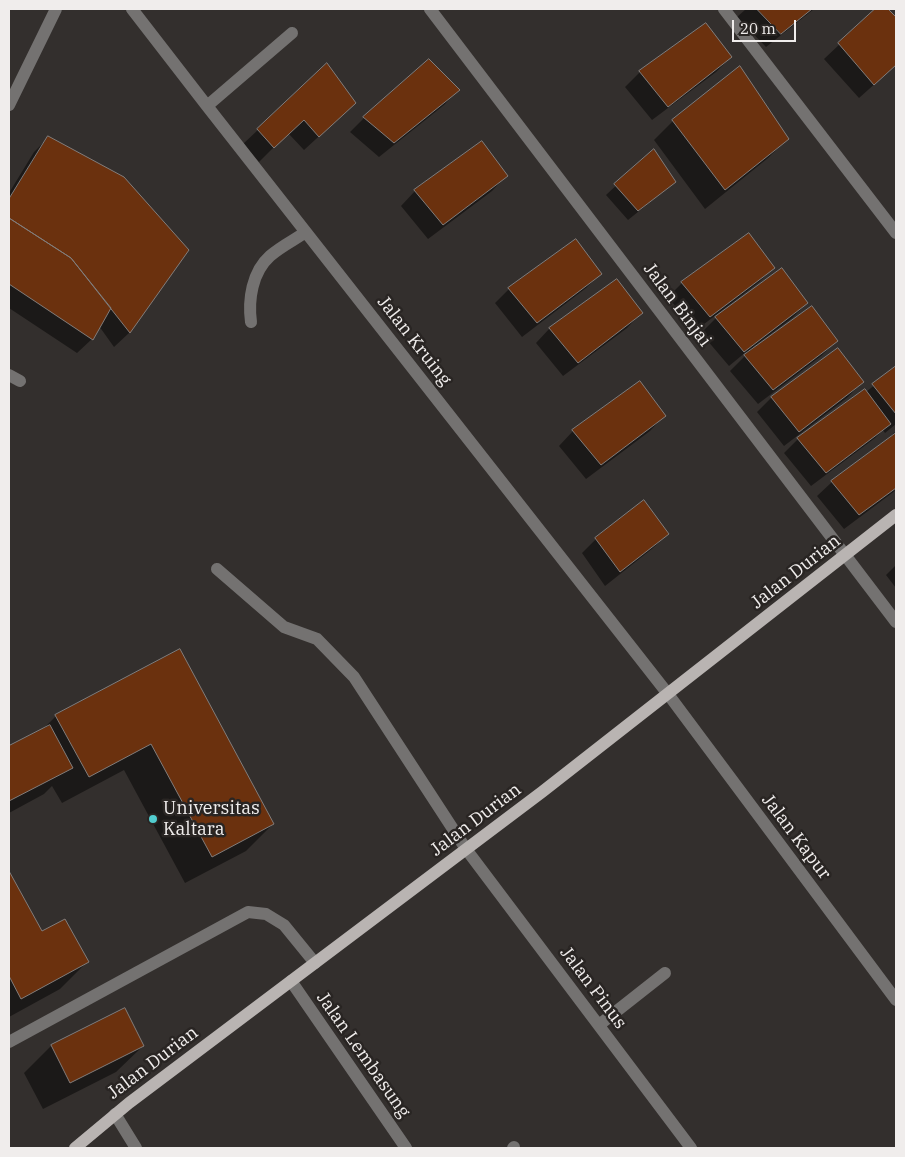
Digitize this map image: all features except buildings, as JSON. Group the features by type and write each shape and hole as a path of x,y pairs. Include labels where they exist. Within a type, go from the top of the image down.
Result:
{"main road":[{"name":"Jalan Durian","path":"75,1148 115,1114 466,850 896,516"}],"street":[{"path":"9,106 56,9"},
{"name":"Jalan Kruing","path":"132,9 668,694"},
{"name":"Jalan Binjai","path":"430,9 896,622"},
{"path":"724,9 896,233"},
{"path":"207,106 292,33"},
{"path":"251,322 250,310 255,276 269,257 306,232"},
{"name":"Jalan Pinus","path":"217,569 284,627 317,639 354,677 466,850 691,1148"},
{"name":"Jalan Kapur","path":"668,694 896,1000"},
{"path":"9,1042 248,912 266,914 284,925 315,963"},
{"path":"599,1025 665,973"},
{"name":"Jalan Lembasung","path":"291,981 406,1148"},
{"path":"115,1114 136,1148"}],"place":[{"name":"Universitas Kaltara","path":"153,819"}]}
